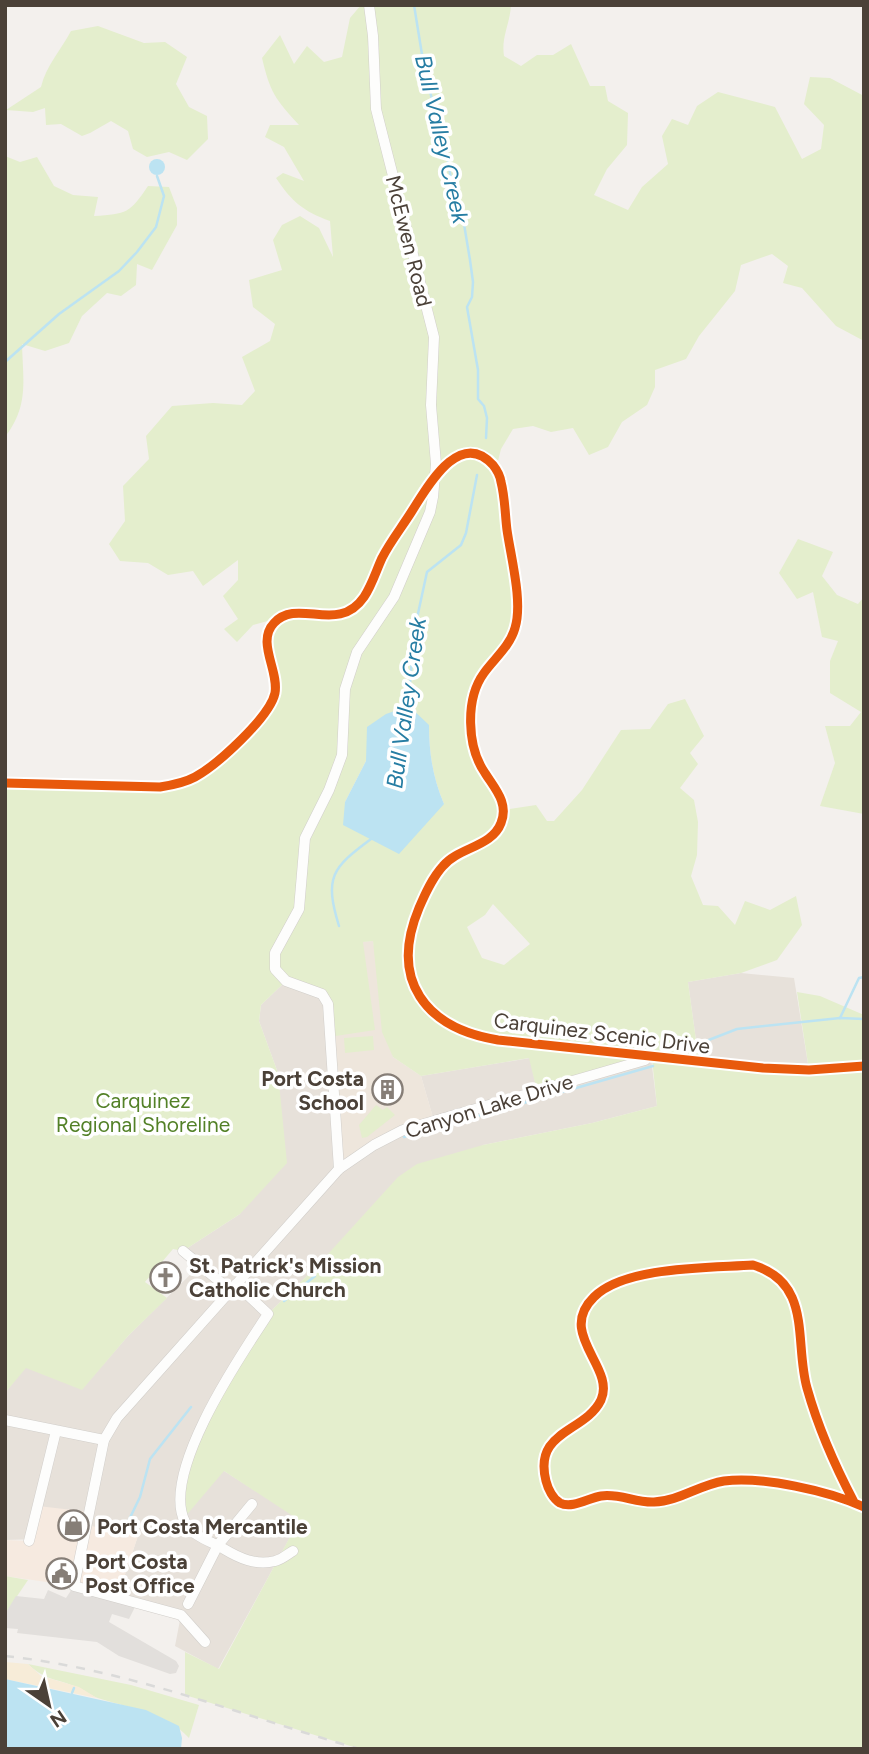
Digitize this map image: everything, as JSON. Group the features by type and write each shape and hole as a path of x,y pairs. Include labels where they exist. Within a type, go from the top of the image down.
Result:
{"street":[{"name":"McEwen Road","path":"339,1169 328,1004 322,994 286,981 275,969 275,953 299,909 305,838 329,790 342,755 345,689 357,652 394,597 430,512 436,464 431,405 434,337 376,109 369,5"},
{"name":"Carquinez Scenic Drive","path":"5,783 160,787 185,782 202,773 260,720 273,699 275,677 267,641 272,625 286,615 335,616 356,606 366,594 387,550 435,477 450,461 464,455 486,459 496,470 502,484 517,621 507,645 480,679 472,705 475,750 482,770 500,794 503,818 491,837 450,858 433,880 421,904 410,937 408,959 412,983 422,1000 435,1015 450,1025 498,1040 777,1069 809,1070 864,1066"},
{"name":"Canyon Lake Drive","path":"205,1642 181,1615 74,1586 104,1440 117,1418 339,1169 374,1145 403,1130 652,1058"},
{"path":"183,1251 268,1314 213,1404 191,1449 180,1492 186,1523 194,1533 242,1560 275,1562 293,1550"},
{"path":"5,1420 104,1440"},
{"path":"29,1541 56,1431"},
{"path":"188,1604 218,1545 253,1504"}],"shaded area":[{"path":"373,941 393,1057 421,1076 434,1121 403,1130 339,1169 328,1004 305,946"},
{"path":"741,973 794,978 809,1070 699,1062 688,982"},
{"path":"286,981 322,994 374,1145 434,1121 421,1076 530,1058 537,1091 651,1058 657,1106 592,1123 483,1145 318,1265 268,1314 224,1471 300,1519 218,1669 175,1646 181,1615 117,1598 138,1536 5,1540 5,1393 25,1367 82,1389 128,1336 201,1264 183,1251 240,1214 278,1073 259,1021 261,1005"},
{"path":"38,1506 90,1512 87,1525 138,1536 117,1598 74,1586 5,1576 5,1540 29,1541"},
{"path":"74,1586 137,1603 129,1619 112,1614 109,1622 176,1661 179,1666 176,1673 170,1674 119,1656 97,1642 17,1633 18,1629 5,1628 5,1614 16,1596 44,1599 48,1590 66,1598"}],"green space":[{"name":"Carquinez Regional Shoreline","path":"361,5 511,5 504,56 521,66 537,55 553,55 571,44 590,86 605,86 608,101 628,113 627,145 607,169 594,195 628,210 642,187 668,164 662,136 672,119 688,125 697,106 718,92 775,107 802,159 821,149 824,125 804,104 810,77 830,78 864,96 864,341 836,326 802,288 783,283 788,266 772,254 741,265 735,291 699,336 686,359 655,370 655,387 647,405 622,422 608,447 589,455 573,428 551,432 533,426 513,429 501,449 496,469 517,621 476,687 473,739 503,810 536,805 547,821 554,821 582,790 621,730 650,729 668,704 685,699 704,736 690,753 698,764 680,788 694,800 698,822 697,855 691,876 703,905 718,906 735,925 745,901 770,910 796,896 802,925 777,960 741,973 688,982 699,1062 809,1070 797,992 820,996 864,1015 864,1749 360,1749 185,1695 185,1652 219,1669 299,1520 224,1471 184,1518 180,1492 191,1449 268,1314 318,1265 398,1177 417,1164 483,1145 592,1123 657,1106 652,1059 537,1091 529,1058 421,1076 393,1057 382,1032 373,941 363,942 375,1030 329,1037 322,994 286,981 261,1005 259,1021 278,1073 287,1163 240,1214 183,1251 173,1249 145,1282 167,1298 128,1336 82,1390 26,1368 5,1393 5,783 160,787 211,766 273,699 267,641 282,617 253,625 237,642 224,629 238,619 223,596 238,580 238,560 203,586 193,571 168,575 148,563 120,561 109,544 125,521 123,486 149,459 146,436 172,406 213,403 242,405 255,391 242,357 270,341 275,324 253,307 249,280 282,270 273,240 282,225 300,216 319,228 333,257 330,221 299,205 276,178 283,173 304,181 284,147 265,137 270,125 299,125 274,95 262,58 280,35 294,64 307,46 324,62 342,57 350,18","holes":["429,725 432,766 444,804 345,802 366,761","493,904 530,944 504,965 482,958 467,927 485,915"]},
{"path":"98,26 144,43 165,42 187,57 176,84 189,107 207,116 208,139 187,160 169,152 147,157 133,149 128,131 111,121 82,136 61,124 46,125 45,108 33,112 6,110 41,87 50,65 71,31"},
{"path":"5,156 20,162 37,157 54,186 73,195 98,197 94,216 127,210 137,202 148,186 169,187 177,208 177,225 152,270 137,264 136,285 121,296 107,293 82,316 69,343 45,351 22,344 21,404 13,426 5,437"},
{"path":"798,539 833,552 822,576 837,595 858,604 864,597 864,814 820,806 835,763 825,726 850,726 861,712 830,693 830,661 838,641 822,637 813,592 797,599 779,573"},
{"path":"373,1036 374,1050 345,1053 344,1038"},
{"path":"376,1105 383,1110 387,1107 395,1115 362,1138 359,1125"},
{"path":"5,1576 28,1580 5,1614"},
{"path":"28,1664 131,1685 199,1705 189,1738 170,1722 98,1698 46,1676"}],"sand":[{"path":"5,1662 28,1664 41,1676 79,1687 97,1698 5,1679"}],"water":[{"path":"154,159 160,159 165,167 163,173 154,175 149,170 149,164"},
{"path":"409,706 429,725 432,766 444,804 399,854 343,825 345,802 366,761 367,727 386,714"},
{"path":"5,1679 146,1710 179,1726 181,1749 5,1749"}],"waterway":[{"name":"Bull Valley Creek","path":"414,5 425,73 447,155 455,203 464,224 470,260 473,282 472,297 467,307 478,370 478,399 484,406 487,418 486,438"},
{"path":"5,362 59,314 119,271 137,252 156,227 164,196 157,176"},
{"name":"Bull Valley Creek","path":"408,710 414,632 427,572 461,545 466,533 477,475"},
{"name":"Bull Valley Creek","path":"339,926 332,896 335,875 347,858 371,839"},
{"path":"840,1018 859,978 864,977"},
{"path":"683,1050 737,1029 840,1018 864,1019"},
{"path":"404,1137 653,1066"},
{"name":"Bull Valley Creek","path":"284,1301 315,1276"},
{"name":"Bull Valley Creek","path":"124,1536 140,1497 150,1459 191,1407"},
{"name":"Bull Valley Creek","path":"72,1693 74,1688"}],"railway":[{"path":"5,1656 51,1662 140,1682 360,1749"}],"cycle path":[{"path":"5,783 160,787 187,781 205,771 241,740 271,703 275,684 267,639 274,623 295,613 330,615 354,608 372,583 389,546 435,477 456,457 468,453 480,455 493,465 501,479 518,606 513,635 484,673 471,709 475,750 479,762 500,796 503,816 497,831 490,837 443,866 424,897 411,934 408,957 412,978 420,996 433,1012 451,1024 472,1034 498,1040 763,1068 809,1070 864,1066"},
{"path":"854,1502 811,1403 803,1370 798,1316 793,1300 785,1285 772,1274 753,1265 669,1270 626,1279 594,1297 584,1311 581,1324 583,1337 601,1375 601,1400 594,1411 553,1442 547,1451 544,1464 546,1481 557,1501 570,1505 608,1495 647,1502 663,1501 715,1483 739,1480 795,1486 833,1495 864,1507"}],"place":[{"name":"Port Costa School","path":"387,1090"},
{"name":"St. Patrick's Mission Catholic Church","path":"166,1277"},
{"name":"Port Costa Mercantile","path":"74,1526"},
{"name":"Port Costa Post Office","path":"62,1573"}]}
